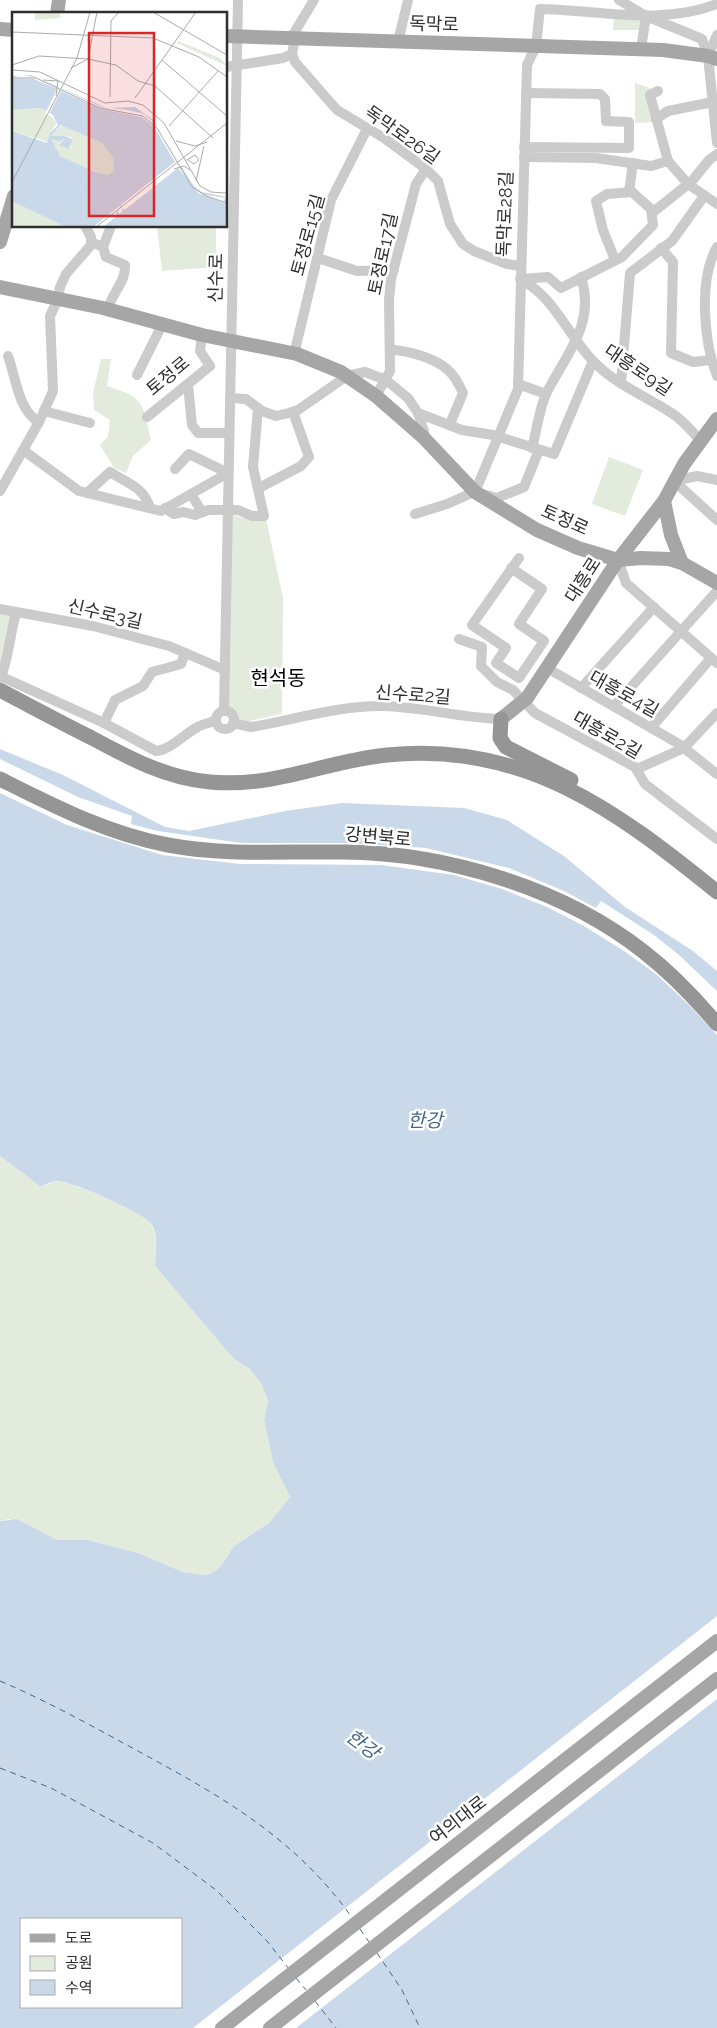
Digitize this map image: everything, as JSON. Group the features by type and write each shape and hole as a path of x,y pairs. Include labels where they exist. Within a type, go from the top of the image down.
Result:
{"highway":[{"path":"0,681 146,766 177,776 210,782 247,783 281,779 341,763 388,755 428,754 466,757 499,763 558,783 616,814 717,892"},
{"path":"501,719 500,738 506,747 565,776 582,788 592,800"},
{"name":"강변북로","path":"0,779 74,816 122,833 167,845 213,852 387,854 440,862 490,875 538,891 588,916 644,952 698,1002 717,1024"},
{"path":"698,1002 717,1012"}],"main road":[{"name":"독막로","path":"232,36 641,49 713,57"},
{"path":"0,242 12,203"},
{"name":"토정로","path":"0,287 58,298 202,335 297,354 347,376 376,396 422,437 474,492 537,530 578,548 618,560 641,558 669,559 682,563 717,583"},
{"name":"대흥로","path":"501,719 524,701 618,560 664,501 674,482 717,418"},
{"path":"664,501 671,535 682,563"},
{"name":"여의대로","path":"222,2028 717,1641"},
{"path":"270,2028 717,1679"}],"street":[{"name":"신수로","path":"224,711 231,341 232,36 238,0"},
{"path":"232,66 283,58 292,54 293,38 314,0"},
{"path":"398,42 408,0"},
{"path":"619,0 646,16 702,39 713,57"},
{"path":"646,16 682,14 717,4"},
{"name":"독막로28길","path":"474,492 513,404 518,384 527,65 536,46 540,10 646,16"},
{"path":"641,49 646,16"},
{"path":"717,35 713,57 713,102 717,143"},
{"name":"독막로26길","path":"292,54 295,62 337,110 384,138 438,180 450,224 463,244 474,251 507,264 520,266"},
{"path":"658,91 650,95 668,161 688,184 717,204"},
{"path":"524,152 629,148 629,122 606,121 606,99 600,94 526,93"},
{"path":"656,119 668,111 713,102"},
{"name":"토정로15길","path":"297,354 296,346 331,200 367,129"},
{"path":"524,152 651,166 668,161"},
{"path":"652,213 688,184 709,160 717,154"},
{"path":"629,192 633,163"},
{"name":"토정로17길","path":"376,396 390,371 389,300 394,270 416,184 426,169"},
{"path":"520,279 548,276 561,288 615,260 640,241 653,225 652,213 651,209 629,192 607,194 596,201 603,230 615,260"},
{"path":"621,382 630,273 672,241 704,196"},
{"path":"0,491 39,422 53,391 50,316 66,274 91,245 91,237 85,228"},
{"path":"108,310 109,300 126,276 125,265 106,257 103,248 110,228"},
{"path":"91,242 103,248"},
{"path":"717,247 706,281 706,328 710,360 717,376"},
{"path":"661,248 673,262 671,353 693,362 710,360"},
{"path":"318,258 356,271 394,270"},
{"path":"415,514 448,504 474,492 497,498 524,487 536,449 546,394 582,330 586,308 581,277"},
{"name":"대흥로9길","path":"520,279 529,284 547,302 593,361 621,382 675,415 701,441"},
{"name":"토정로","path":"137,375 162,325"},
{"name":"토정로","path":"147,417 210,366 200,351 202,335"},
{"path":"390,350 424,358 446,368 456,379 463,393 450,424"},
{"path":"8,356 17,382 20,401 39,422"},
{"path":"418,413 462,430 499,438 554,454 593,361"},
{"path":"230,398 246,399 258,408 276,416 293,412 347,376 365,372 386,380 408,398 418,413 424,432 422,437"},
{"path":"518,384 546,394"},
{"path":"188,385 192,425 198,433 229,433"},
{"path":"165,508 174,514 183,512 195,515 202,512 238,510 252,516 264,516 254,467 258,408"},
{"path":"44,411 90,423"},
{"path":"259,488 301,466 308,457 293,412"},
{"path":"23,450 80,491 161,511 228,473"},
{"path":"175,470 189,454 228,473"},
{"path":"87,493 110,472 136,487 147,498 150,508"},
{"path":"674,482 697,476 717,480"},
{"path":"674,482 717,520"},
{"path":"191,494 202,512"},
{"path":"511,568 542,589 518,624 544,641 519,678 496,662 506,648 472,625 511,568 519,558"},
{"path":"618,560 626,583 714,661 651,728"},
{"path":"614,706 717,591"},
{"path":"581,688 654,607"},
{"name":"신수로3길","path":"0,609 93,626 169,646 225,670"},
{"path":"16,613 9,637 8,657 0,681 104,722 156,751 165,751 174,742 199,726 215,721"},
{"path":"459,639 482,646 481,666 497,682 513,690 524,701"},
{"path":"104,722 115,700 143,686 152,672 181,664 185,653"},
{"name":"대흥로4길","path":"547,668 684,748 715,770"},
{"name":"대흥로2길","path":"524,701 535,713 637,769 645,784 717,839"},
{"name":"신수로2길","path":"233,723 251,727 381,706 421,708 474,718 501,719"},
{"path":"224,711 233,715 233,723 230,728 218,727 215,721 216,716 224,711"},
{"path":"637,769 684,748 717,713"}],"green space":[{"path":"614,16 641,20 639,30 613,30"},
{"path":"635,83 652,89 653,122 635,123"},
{"path":"157,228 216,228 216,267 162,271"},
{"path":"101,359 111,359 107,386 129,394 136,399 144,410 151,440 133,456 126,473 114,468 100,445 108,437 110,420 94,410 93,393"},
{"path":"609,457 643,470 625,516 592,504"},
{"path":"232,515 247,519 266,519 283,598 282,714 249,721 227,717"},
{"path":"0,613 11,615 0,667"},
{"path":"0,1156 41,1187 55,1181 72,1185 112,1200 148,1221 153,1228 155,1237 155,1266 233,1358 250,1369 262,1385 268,1401 264,1420 273,1463 290,1497 269,1523 234,1546 220,1567 210,1574 203,1575 183,1572 138,1553 88,1540 57,1540 9,1519 0,1521"}],"water":[{"name":"한강","path":"0,749 63,775 165,827 189,831 285,811 342,803 464,808 507,820 564,856 625,907 693,951 717,971 717,2028 0,2028 0,1521 17,1519 57,1540 88,1540 138,1553 183,1572 203,1575 210,1574 220,1567 234,1546 269,1523 290,1497 273,1463 264,1420 268,1401 262,1385 250,1369 233,1358 155,1266 156,1240 152,1225 136,1212 90,1191 55,1181 41,1187 0,1156"}],"pier":[{"path":"0,759 78,797 132,816 131,824 158,831 241,843 346,843 426,848 509,868 564,891 596,908 601,901 654,935 679,955 717,991 717,1035 656,974 624,951 584,926 547,907 502,889 454,875 381,865 240,864 162,855 67,825 0,793"},
{"path":"717,1616 717,1699 296,2028 193,2028"}],"ferry route":[{"path":"0,1681 86,1723 198,1784 227,1802 282,1842 307,1865 331,1890 353,1919"},
{"path":"0,1768 51,1788 153,1843 216,1890 267,1941 289,1969"},
{"path":"360,1929 369,1942"},
{"path":"377,1953 402,1990 420,2028"},
{"path":"296,1978 306,1990"},
{"path":"315,2001 336,2028"}],"district":[{"name":"현석동","path":"278,678"}]}
